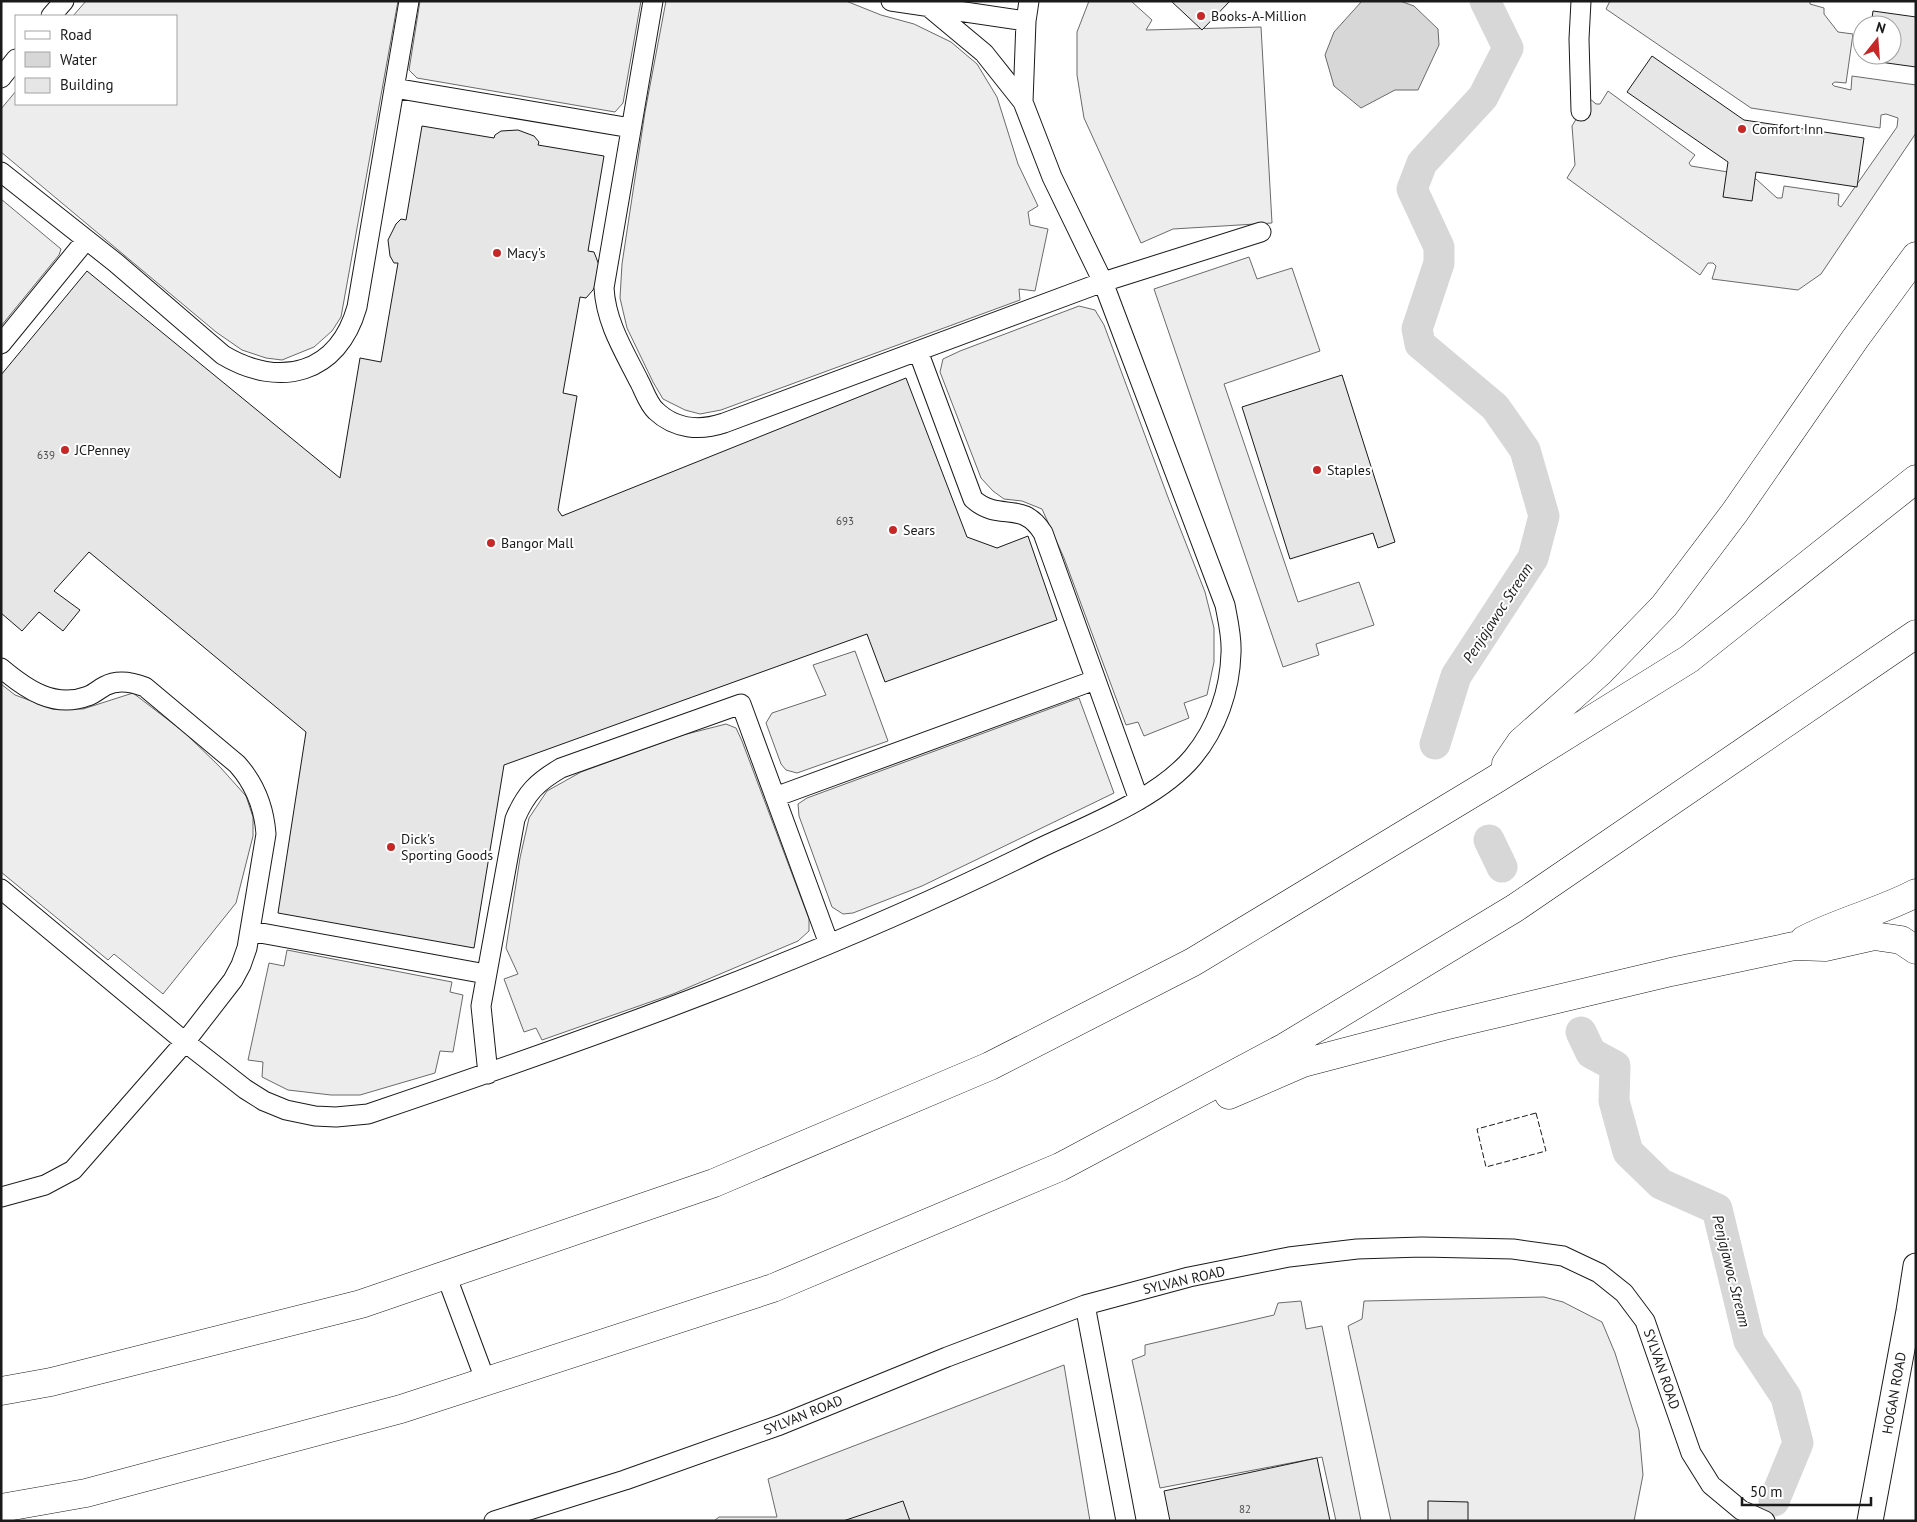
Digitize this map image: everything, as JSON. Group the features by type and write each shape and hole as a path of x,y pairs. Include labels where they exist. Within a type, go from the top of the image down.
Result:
{"highway":[{"path":"1496,779 1521,742 1600,672 1664,606 1735,512 1855,339 1916,256"},
{"path":"1,1391 51,1382 361,1304 714,1183 990,1066 1193,962 1496,779 1689,658 1916,479"},
{"path":"1060,1166 1285,1047 1515,908 1916,634"},
{"path":"1794,946 1824,930 1916,893"},
{"path":"1,1508 96,1490 401,1409 773,1288 1303,1063 1444,1026 1671,972 1794,946 1825,947 1874,936 1901,940 1916,950"}],"main road":[{"name":"HOGAN ROAD","path":"1870,1521 1912,1312 1916,1266"}],"street":[{"path":"52,15 64,1"},
{"path":"1,172 86,240 223,355 238,364 267,372 281,373 303,370 328,357 346,335 355,314 409,1"},
{"path":"653,1 604,288 605,304 613,330 654,410 678,425 712,428 1103,282 1261,232"},
{"path":"1023,102 1026,21 1029,1"},
{"path":"1581,1 1579,39 1581,111"},
{"path":"911,4 1026,21"},
{"path":"1,889 245,1090 264,1101 286,1110 315,1116 336,1117 368,1114 488,1074 698,997 830,944 960,887 1139,800 1174,776 1194,756 1212,730 1222,704 1228,680 1231,651 1225,606 1103,282 1052,177 1023,102 984,53 911,4"},
{"path":"1,78 15,60"},
{"path":"394,88 631,128"},
{"path":"1,344 86,240"},
{"path":"918,352 973,499 991,511 1024,514 1032,520 1042,533 1139,800"},
{"path":"1,668 30,691 62,700 89,696 113,682 134,682 145,687 247,775 256,790 265,819 266,834 250,931 241,965 233,980 185,1042 72,1170 45,1185 1,1196"},
{"path":"775,796 1095,680"},
{"path":"488,1074 481,1006 515,819 520,807 536,784 561,768 740,704 830,944"},
{"path":"250,931 486,974"},
{"name":"SYLVAN ROAD","path":"494,1521 625,1480 780,1425 947,1357 1085,1305 1189,1277 1289,1256 1357,1249 1422,1247 1513,1249 1563,1256 1599,1273 1624,1293 1645,1321 1691,1454 1711,1485 1742,1510 1765,1521"},
{"path":"446,1275 486,1382"},
{"path":"1085,1305 1126,1521"}],"shaded area":[{"path":"86,1 398,1 341,317 332,331 314,347 282,360 266,358 242,350 216,332 1,152 1,109 15,92 15,105 178,105 178,15 74,15"},
{"path":"420,1 641,1 623,103 615,112 417,78 409,70"},
{"path":"666,1 846,1 881,15 914,24 951,42 977,64 997,97 1018,164 1038,206 1028,212 1030,225 1048,229 1035,291 1019,289 1020,300 721,410 700,414 685,410 663,399 627,328 620,298 622,264 645,112"},
{"path":"1089,1 1131,1 1152,20 1146,30 1261,27 1272,223 1173,229 1141,243 1084,118 1077,75 1077,32"},
{"path":"1610,1 1810,1 1810,4 1824,8 1824,14 1838,32 1852,34 1846,83 1835,82 1832,84 1834,86 1851,90 1852,76 1916,85 1916,133 1821,274 1798,290 1712,279 1716,266 1713,263 1708,263 1700,275 1567,178 1575,165 1572,126 1589,98 1596,104 1600,104 1608,91 1695,155 1689,163 1691,166 1756,179 1777,198 1782,198 1784,186 1839,194 1838,205 1841,207 1897,127 1898,118 1886,114 1881,115 1880,128 1751,108 1606,9"},
{"path":"1,199 61,249 59,255 1,326"},
{"path":"1249,257 1257,279 1292,268 1320,351 1224,384 1298,602 1359,582 1374,625 1316,644 1319,655 1283,667 1154,289"},
{"path":"1079,306 1095,310 1104,325 1205,592 1214,628 1214,662 1207,695 1184,703 1189,718 1144,736 1138,722 1126,725 1064,558 1042,509 1022,501 1004,499 993,491 981,478 940,372 943,359"},
{"path":"855,651 888,741 797,773 786,770 781,764 766,723 772,713 826,695 813,665"},
{"path":"1,684 15,695 53,709 83,709 133,693 184,732 220,767 246,796 253,817 253,836 236,903 163,994 114,954 108,960 1,872"},
{"path":"1079,698 1114,793 922,886 853,913 843,914 832,907 799,816 798,804 807,798"},
{"path":"726,724 736,728 742,741 809,919 809,931 798,941 673,994 542,1040 536,1028 524,1032 504,979 518,974 506,948 520,858 529,818 547,791 581,772 683,735"},
{"path":"287,950 452,982 450,992 463,995 453,1052 440,1051 435,1073 360,1095 331,1095 288,1090 262,1077 263,1062 248,1060 269,963 284,966"},
{"path":"1544,1297 1563,1302 1602,1322 1615,1353 1639,1430 1643,1475 1634,1521 1391,1521 1348,1326 1362,1319 1364,1301"},
{"path":"1301,1301 1306,1329 1322,1326 1361,1521 1336,1521 1322,1457 1160,1488 1132,1360 1145,1355 1145,1345 1274,1315 1278,1303"},
{"path":"1064,1365 1090,1521 714,1521 719,1517 777,1517 768,1479"}],"water":[{"path":"1362,1 1400,1 1414,6 1438,29 1439,45 1418,90 1395,90 1361,108 1334,86 1325,55 1334,32"}],"building":[{"name":"Books-A-Million","path":"1171,1 1230,1 1202,30"},
{"path":"1873,11 1902,15 1872,15"},
{"path":"1902,15 1916,17 1916,67 1901,65"},
{"name":"Comfort Inn","path":"1652,56 1744,120 1864,138 1857,187 1756,172 1752,201 1723,197 1728,162 1627,92"},
{"name":"Bangor Mall","path":"422,126 494,138 501,131 518,130 534,136 539,142 538,145 604,156 588,251 594,252 599,265 597,282 586,298 580,297 563,393 577,396 558,510 562,516 906,378 967,537 997,548 1028,536 1057,620 885,682 867,634 504,765 474,948 278,913 306,732 89,552 54,591 80,610 63,631 39,612 22,631 1,613 1,375 87,271 340,478 360,358 381,362 398,263 394,263 390,256 388,240 396,224 401,219 406,220"},
{"name":"Staples","path":"1342,375 1395,542 1378,548 1373,533 1290,559 1242,407"},
{"path":"1317,1458 1330,1521 1170,1521 1164,1491"},
{"path":"903,1501 910,1521 843,1521"},
{"path":"1428,1501 1468,1502 1468,1521 1428,1521"}],"waterway":[{"name":"Penjajawoc Stream","path":"1435,744 1456,676 1533,558 1544,516 1525,450 1495,407 1420,344 1417,329 1439,263 1439,247 1412,189 1422,163 1483,97 1508,48 1485,1"},
{"name":"Penjajawoc Stream","path":"1489,840 1502,867"},
{"name":"Penjajawoc Stream","path":"1581,1032 1591,1053 1615,1066 1614,1101 1628,1152 1661,1184 1717,1209 1749,1341 1786,1397 1798,1443 1774,1501"}],"fence":[{"path":"1536,1113 1546,1151 1486,1167 1477,1129 1536,1113"}],"place":[{"name":"Books-A-Million","path":"1201,16"},
{"name":"Comfort Inn","path":"1742,129"},
{"name":"Macy's","path":"497,253"},
{"name":"JCPenney","path":"65,450"},
{"name":"Staples","path":"1317,470"},
{"name":"Sears","path":"893,530"},
{"name":"Bangor Mall","path":"491,543"},
{"name":"Dick's Sporting Goods","path":"391,847"}]}
